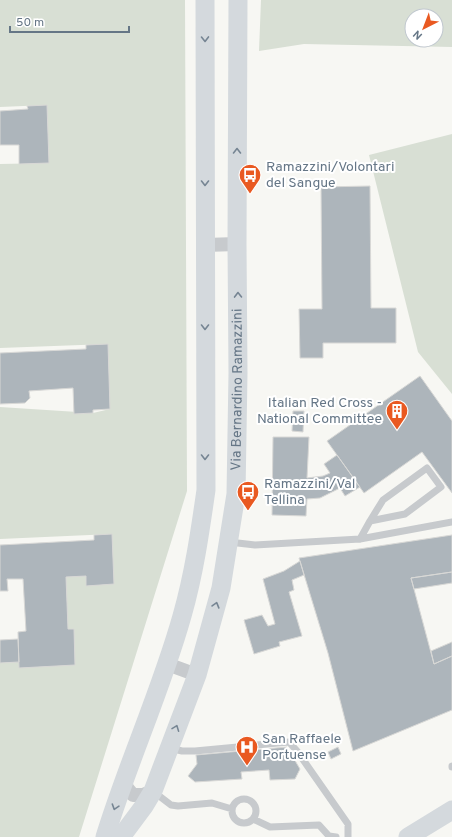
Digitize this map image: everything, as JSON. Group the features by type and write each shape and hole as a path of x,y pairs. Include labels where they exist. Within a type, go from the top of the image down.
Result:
{"street":[{"path":"105,837 124,776 167,664 192,575 206,490 205,0"},
{"name":"Via Bernardino Ramazzini","path":"121,837 153,791 197,675 221,588 229,542 236,486 238,372 238,0"},
{"path":"205,245 237,244"},
{"path":"167,664 197,675"},
{"path":"124,776 127,788 133,795 142,795 153,791"},
{"path":"418,834 452,810"}],"lane":[{"path":"360,539 370,522 383,500 427,468 441,487 405,514 370,522"},
{"path":"229,542 255,545 360,539 452,522"},
{"path":"169,748 182,751 195,751 289,742 297,751 348,824 348,837"},
{"path":"153,791 171,805 178,806 212,803 232,809"},
{"path":"240,800 247,800 256,808 253,819 247,823 239,822 233,816 232,809 240,800"},
{"path":"253,819 270,827 319,825 329,836 336,837"}],"shaded area":[{"path":"0,0 185,0 187,491 79,837 0,837 0,663 19,662 20,668 75,665 74,629 68,629 66,577 86,576 86,586 114,584 112,534 0,539 0,407 93,413 110,409 108,344 0,348 0,164 49,163 47,105 0,107"},
{"path":"261,0 452,0 452,47 444,47 444,8 404,8 404,46 304,44 259,51"},
{"path":"452,134 452,394 418,352 369,155"}],"building":[{"path":"47,105 49,163 19,164 19,145 0,145 0,111 28,109 27,106"},
{"path":"370,186 371,308 396,308 396,343 323,343 323,358 300,358 299,309 322,309 321,187"},
{"path":"108,344 110,409 93,410 93,413 74,414 73,388 29,391 30,398 25,403 0,404 0,353 86,349 86,345"},
{"name":"Italian Red Cross - National Committee","path":"420,376 452,421 452,493 422,452 364,493 327,441"},
{"path":"293,411 304,411 303,432 292,431"},
{"path":"273,437 309,437 307,478 323,476 330,473 324,464 337,455 360,487 345,496 340,488 320,498 307,499 306,516 272,515"},
{"path":"112,534 114,584 86,586 86,576 66,577 68,629 74,629 75,665 19,668 18,632 26,631 23,579 7,579 8,591 0,591 0,545 94,540 94,535"},
{"path":"452,535 452,572 411,578 434,664 452,656 452,710 353,751 328,653 299,558"},
{"path":"300,561 304,575 292,580 294,590 289,592 302,636 279,642 280,646 254,654 244,620 262,615 268,626 275,624 263,579 284,571"},
{"path":"452,572 452,583 414,589 411,578"},
{"path":"18,639 19,662 0,663 0,640"},
{"path":"452,642 452,656 434,664 431,651"},
{"name":"San Raffaele Portuense","path":"287,747 300,769 295,779 270,780 269,770 241,772 242,779 195,782 188,776 197,764 196,755"},
{"path":"338,747 341,754 331,759 328,752"}],"place":[{"name":"Ramazzini/Volontari del Sangue","path":"250,194"},
{"name":"Italian Red Cross - National Committee","path":"397,430"},
{"name":"Ramazzini/Val Tellina","path":"248,512"},
{"name":"San Raffaele Portuense","path":"247,766"}]}
